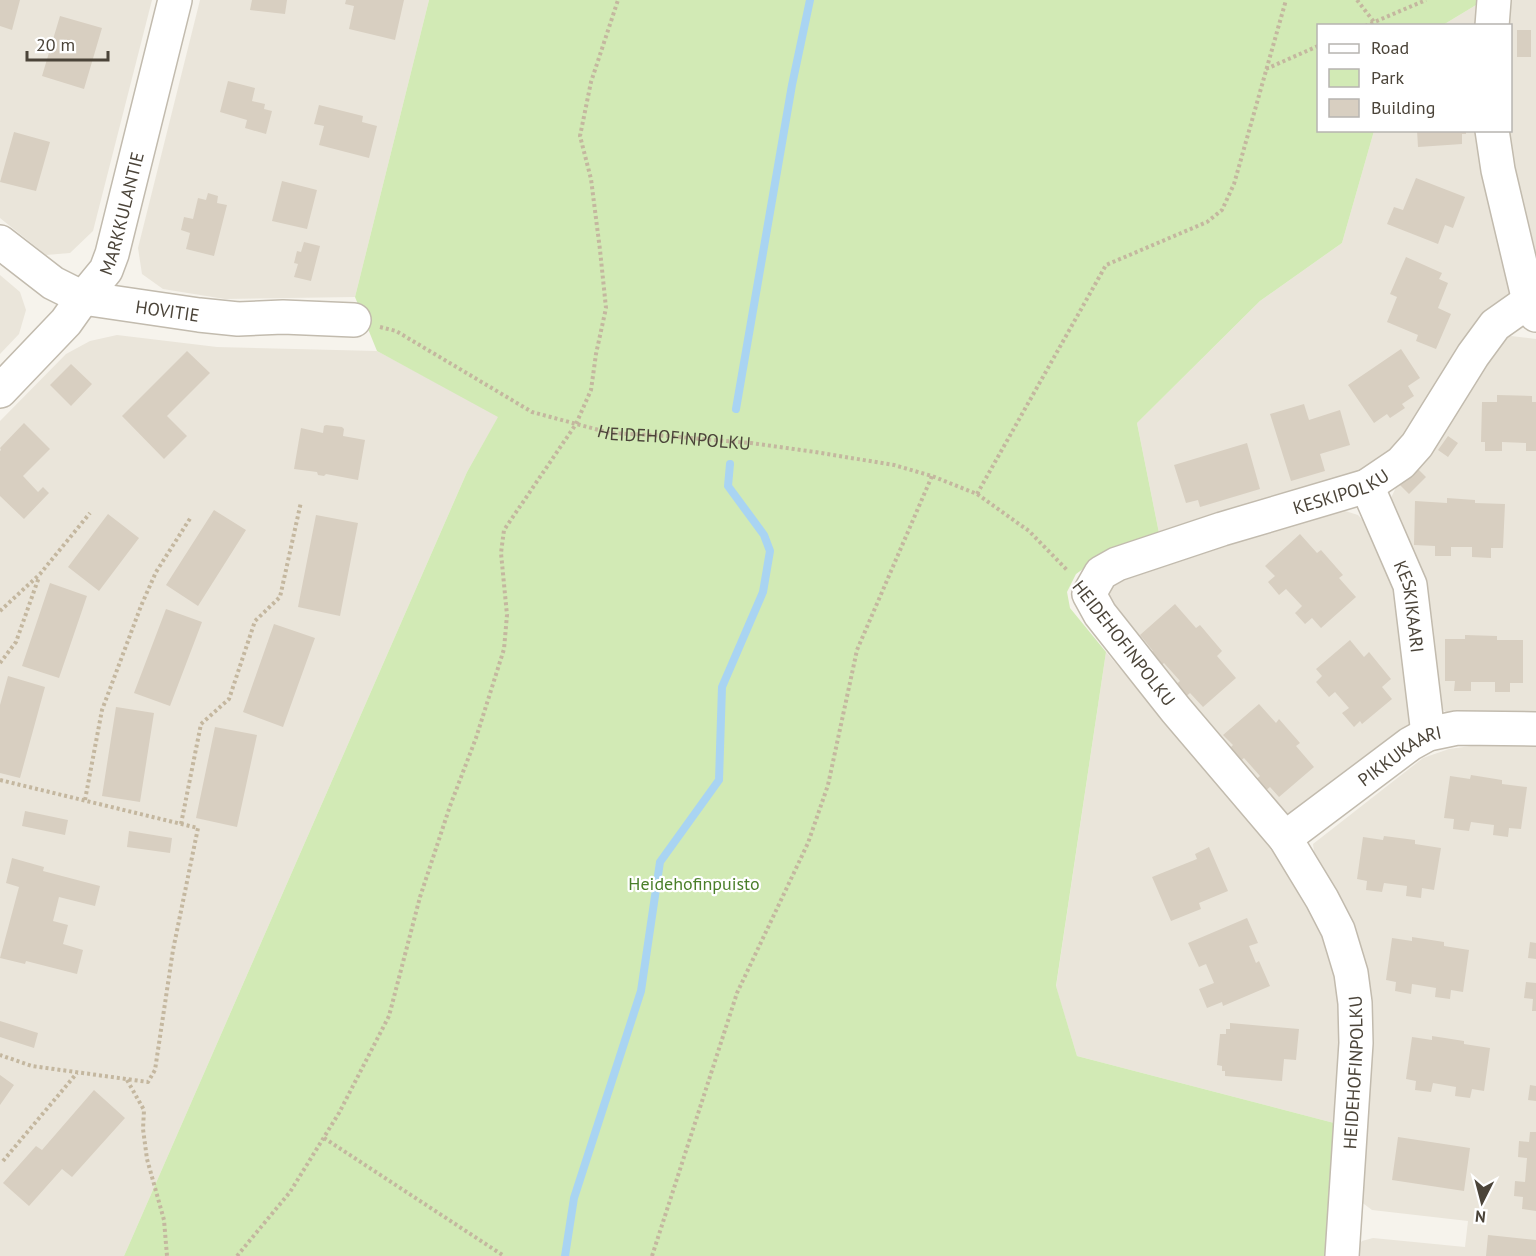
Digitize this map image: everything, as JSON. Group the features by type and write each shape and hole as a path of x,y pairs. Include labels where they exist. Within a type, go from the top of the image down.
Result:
{"street":[{"name":"MARKKULANTIE","path":"0,391 66,322 106,270 112,254 175,0"},
{"path":"1492,24 1494,0"},
{"path":"1492,132 1498,170 1534,305"},
{"name":"HOVITIE","path":"0,242 53,283 83,298 238,319 283,316 354,320"},
{"name":"KESKIPOLKU","path":"1089,594 1101,573 1117,564 1222,529 1367,486 1401,463 1417,445 1473,355 1496,325 1534,305"},
{"name":"KESKIKAARI","path":"1367,486 1410,585 1428,734"},
{"name":"HEIDEHOFINPOLKU","path":"1089,594 1100,614 1169,701 1286,838 1338,930 1351,974 1356,1003 1356,1042 1342,1256"},
{"name":"PIKKUKAARI","path":"1286,838 1410,744 1428,734 1457,728 1536,729"}],"path":[{"path":"237,1256 290,1192 339,1113 389,1016 420,897 450,806 476,738 504,649 507,615 501,553 504,530 576,424 591,390 606,308 591,179 580,136 591,82 618,0"},
{"path":"977,494 1106,265 1207,222 1222,210 1234,184 1287,0"},
{"path":"1358,0 1374,22"},
{"path":"1370,24 1426,0"},
{"path":"1266,69 1317,46"},
{"name":"HEIDEHOFINPOLKU","path":"354,320 396,331 532,412 576,424 610,433 752,443 815,452 894,465 932,476 977,494 1029,531 1089,594"},
{"path":"652,1256 737,993 808,843 822,804 857,650 932,476"},
{"path":"181,824 201,724 229,699 255,621 280,597 301,502"},
{"path":"0,611 40,574 90,513"},
{"path":"86,801 102,710 156,572 191,517"},
{"path":"0,663 16,642 40,574"},
{"path":"0,780 198,828 173,950 155,1070 148,1082 32,1066 0,1056"},
{"path":"3,1161 78,1072"},
{"path":"127,1079 144,1110 143,1129 147,1159 164,1220 167,1256"},
{"path":"324,1138 504,1256"}],"shaded area":[{"path":"0,0 152,0 93,231 70,253 46,255 0,218"},
{"path":"200,0 429,0 355,297 225,299 163,289 142,274 138,248"},
{"path":"1511,0 1536,0 1536,269 1505,132 1512,132 1512,24 1504,24 1506,9"},
{"path":"1481,2 1482,24 1445,24"},
{"path":"1374,132 1484,132 1513,284 1504,307 1404,438 1379,461 1348,479 1160,538 1137,423 1260,301 1342,243"},
{"path":"0,275 20,292 26,310 19,334 0,354"},
{"path":"117,335 217,347 377,351 499,416 467,472 124,1256 0,1256 0,421 66,354 90,341"},
{"path":"1502,335 1536,339 1536,722 1455,720 1440,707 1390,514 1391,498 1399,481"},
{"path":"1342,510 1358,515 1368,526 1396,596 1415,710 1409,727 1284,819 1106,600 1112,585 1131,573"},
{"path":"1106,652 1277,852 1321,924 1334,967 1340,1006 1341,1054 1334,1123 1077,1056 1056,987"},
{"path":"1478,745 1536,746 1536,1256 1354,1256 1354,1250 1362,1241 1373,1238 1465,1247 1468,1221 1372,1210 1360,1201 1369,1034 1315,859 1313,844 1423,758 1449,749"}],"green space":[{"name":"Heidehofinpuisto","path":"429,0 1482,0 1445,24 1317,24 1317,132 1374,132 1342,243 1260,301 1137,423 1160,538 1090,564 1076,574 1067,592 1070,608 1106,652 1056,986 1077,1056 1334,1123 1328,1256 124,1256 467,472 498,417 377,351 355,297"}],"building":[{"path":"0,0 20,0 12,30 0,26"},
{"path":"252,0 287,0 285,14 250,10"},
{"path":"346,0 404,0 395,40 349,29 354,6 345,4"},
{"path":"60,16 102,28 84,89 42,76"},
{"path":"1517,30 1531,30 1531,57 1517,57"},
{"path":"228,81 255,88 252,101 265,104 264,109 272,111 266,134 245,128 247,120 220,112"},
{"path":"319,105 363,116 362,122 377,126 369,158 319,145 324,126 314,124"},
{"path":"14,132 50,142 36,191 0,182"},
{"path":"1417,132 1466,132 1462,134 1462,144 1418,147"},
{"path":"1416,178 1465,197 1453,228 1445,225 1438,244 1387,224 1394,207 1403,210"},
{"path":"282,181 317,190 307,229 272,221"},
{"path":"208,193 218,196 217,203 227,205 214,256 186,249 190,233 181,230 184,217 193,219 198,198 206,200"},
{"path":"304,242 320,246 311,281 294,277 298,264 294,263 297,251 301,252"},
{"path":"1406,257 1442,273 1439,279 1448,283 1438,308 1451,314 1436,349 1416,341 1418,335 1387,322 1397,297 1390,294"},
{"path":"1401,349 1420,378 1408,386 1414,396 1402,404 1405,408 1390,418 1387,414 1374,423 1348,385"},
{"path":"187,351 210,373 167,416 187,436 164,459 122,416"},
{"path":"71,364 92,384 71,406 50,385"},
{"path":"1497,395 1532,396 1532,402 1536,402 1536,451 1526,451 1526,443 1502,442 1502,451 1485,451 1485,442 1481,442 1482,402 1497,402"},
{"path":"1304,404 1309,420 1340,410 1350,445 1320,454 1325,471 1291,481 1270,414"},
{"path":"24,423 50,449 23,476 38,492 43,487 49,493 24,519 0,496 0,448"},
{"path":"326,425 342,427 343,436 365,440 358,480 326,474 318,475 317,472 294,469 301,428 323,433"},
{"path":"1448,436 1458,443 1448,457 1438,450"},
{"path":"1247,443 1260,489 1200,507 1198,500 1186,503 1174,465"},
{"path":"1416,467 1426,477 1409,494 1399,484"},
{"path":"1447,498 1475,500 1475,503 1505,504 1503,548 1491,548 1491,558 1472,557 1472,547 1451,547 1451,556 1435,556 1435,546 1414,545 1415,501 1447,503"},
{"path":"214,510 246,530 198,606 166,585"},
{"path":"108,514 139,538 99,591 68,567"},
{"path":"316,515 358,523 340,616 298,607"},
{"path":"1300,534 1317,553 1321,550 1343,575 1339,578 1356,597 1321,628 1312,618 1305,624 1295,613 1302,606 1286,589 1279,595 1268,582 1275,576 1265,566"},
{"path":"50,583 87,596 59,678 22,666"},
{"path":"1175,604 1196,628 1200,625 1222,651 1217,656 1236,678 1203,707 1190,693 1183,699 1173,687 1180,681 1164,663 1157,669 1146,657 1153,651 1140,635"},
{"path":"166,609 202,622 170,706 134,693"},
{"path":"274,624 315,638 283,727 243,712"},
{"path":"1465,635 1497,636 1497,640 1523,640 1523,683 1510,683 1510,692 1495,692 1495,682 1471,682 1471,691 1454,691 1455,681 1445,681 1445,639 1465,639"},
{"path":"1350,640 1364,657 1369,652 1391,679 1382,687 1392,699 1362,724 1360,721 1354,727 1342,713 1349,708 1335,692 1329,697 1316,682 1322,676 1316,669"},
{"path":"8,676 45,687 20,778 0,773 0,705"},
{"path":"1259,704 1276,723 1279,719 1300,743 1296,746 1314,767 1279,797 1270,787 1263,793 1253,782 1260,776 1244,758 1237,764 1226,752 1233,745 1223,735"},
{"path":"116,707 154,713 140,802 102,796"},
{"path":"215,727 257,735 237,827 196,818"},
{"path":"1471,775 1502,780 1502,784 1527,787 1521,829 1509,828 1508,837 1493,835 1494,825 1471,822 1469,831 1453,829 1454,819 1444,818 1450,776 1470,779"},
{"path":"25,811 68,820 65,835 22,826"},
{"path":"129,831 172,838 170,853 127,847"},
{"path":"1384,836 1415,840 1415,844 1441,848 1434,890 1422,888 1421,898 1406,896 1407,886 1384,883 1382,892 1366,890 1367,881 1357,879 1363,837 1383,840"},
{"path":"1209,847 1228,891 1199,903 1201,909 1171,921 1152,877 1197,859 1195,854"},
{"path":"12,858 44,867 43,871 100,886 95,906 59,897 53,921 68,925 63,944 83,950 77,974 26,961 25,964 0,958 19,887 6,883"},
{"path":"1247,918 1258,943 1249,946 1256,963 1259,961 1270,986 1223,1006 1222,1002 1207,1008 1199,989 1214,983 1206,964 1199,967 1188,943"},
{"path":"1412,937 1444,942 1444,946 1469,950 1463,992 1451,990 1450,999 1435,997 1436,988 1412,984 1411,994 1395,991 1396,982 1386,980 1392,938 1412,941"},
{"path":"1530,942 1536,943 1536,959 1528,958"},
{"path":"1526,982 1536,983 1536,1011 1532,1011 1533,999 1524,998"},
{"path":"0,1021 38,1033 34,1048 0,1037"},
{"path":"1230,1023 1299,1029 1296,1060 1284,1059 1282,1081 1225,1076 1222,1066 1217,1065 1220,1034 1226,1034 1226,1029 1230,1029"},
{"path":"1432,1036 1490,1048 1484,1091 1472,1089 1470,1098 1455,1096 1456,1087 1433,1083 1431,1092 1415,1090 1416,1081 1406,1079 1412,1037 1432,1040"},
{"path":"0,1075 14,1085 0,1105"},
{"path":"1530,1085 1536,1086 1536,1101 1528,1100"},
{"path":"94,1090 125,1118 72,1177 62,1169 29,1206 3,1183 36,1146 42,1150"},
{"path":"1530,1132 1536,1132 1536,1211 1522,1209 1523,1197 1514,1196 1515,1181 1525,1182 1527,1158 1518,1157 1519,1141 1529,1142"},
{"path":"1398,1137 1470,1148 1464,1191 1392,1180"},
{"path":"1488,1235 1536,1240 1536,1256 1486,1256"}],"waterway":[{"path":"736,409 792,85 810,0"},
{"path":"565,1256 574,1198 641,991 660,862 719,780 722,687 763,592 770,551 764,535 728,486 730,464"}]}
